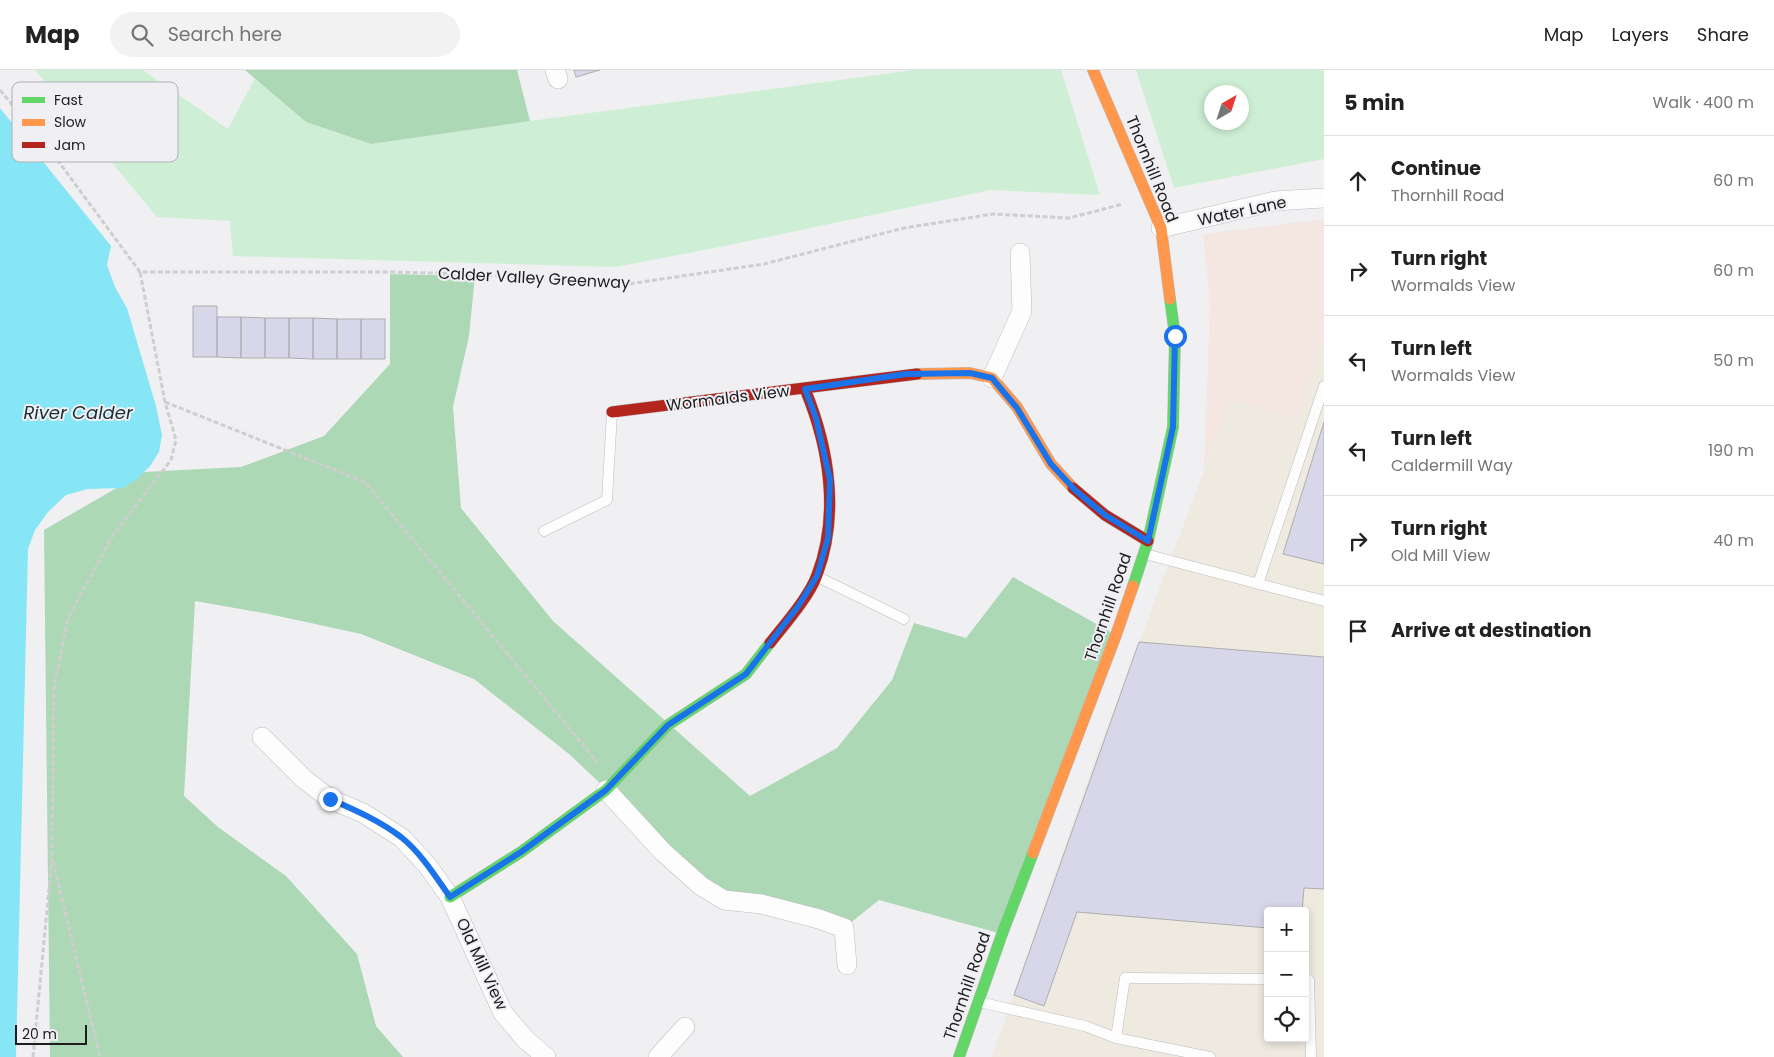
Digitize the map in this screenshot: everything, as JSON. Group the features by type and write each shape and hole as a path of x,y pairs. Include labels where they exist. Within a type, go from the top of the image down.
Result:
{"street":[{"name":"Thornhill Road","path":"959,1057 1002,934 1116,635 1144,554 1173,427 1175,336 1160,228 1093,70"},
{"name":"Water Lane","path":"1160,228 1275,201 1324,198"},
{"path":"1020,253 1022,311 992,378 1017,408 1051,464 1075,490 1105,515 1148,541"},
{"name":"Wormalds View","path":"612,412 805,389 906,374 970,373 992,378"},
{"path":"450,897 521,852 609,785 668,725 746,674 799,605 817,576 828,538 830,480 816,418 805,389"},
{"name":"Old Mill View","path":"262,737 304,779 330,799 364,813 402,838 427,864 450,897 503,1013 525,1039 546,1057"},
{"path":"609,785 663,852 701,886 724,900 761,904 819,919 844,928 847,965"},
{"path":"658,1057 685,1027"}],"lane":[{"path":"1258,584 1324,386"},
{"path":"544,531 607,500 612,412"},
{"path":"1144,554 1324,601"},
{"path":"817,576 904,619"},
{"path":"1116,1038 1124,978 1264,979"},
{"path":"1309,980 1311,1057"},
{"path":"978,1002 1085,1026 1116,1038 1210,1057"}],"path":[{"path":"0,90 12,104"},
{"path":"33,1057 52,857 54,686 68,618 113,535 171,460 176,440 166,402 140,272 59,162"},
{"name":"Calder Valley Greenway","path":"140,272 474,274 621,285 764,264 904,228 992,214 1069,218 1148,198"},
{"path":"166,402 365,482 609,785"},
{"path":"52,857 100,1057"}],"shaded area":[{"path":"1324,219 1324,342 1321,342 1298,419 1231,400 1204,468 1210,306 1203,234"},
{"path":"1321,341 1324,342 1324,1057 992,1057 1095,759 1231,399 1298,419"}],"green space":[{"path":"35,70 143,70 160,82 45,82"},
{"path":"245,70 517,70 530,121 371,144 306,122"},
{"path":"914,70 1061,70 1100,195 991,190 616,267 233,256 230,221 157,217 111,162 178,162 178,94 228,129 255,78 306,122 371,144"},
{"path":"1136,70 1324,70 1324,159 1174,188"},
{"path":"390,274 475,276 469,336 453,407 461,508 553,621 750,796 837,748 892,680 914,623 966,638 1013,577 1116,635 1002,934 879,900 844,928 724,900 569,754 474,679 361,634 269,614 195,601 184,796 218,827 286,876 357,954 376,1026 403,1057 50,1057 44,530 144,472 241,467 324,436 390,364"}],"water":[{"name":"River Calder","path":"0,108 12,123 12,162 43,162 111,246 107,265 115,287 127,308 156,406 162,435 159,452 150,466 136,480 123,488 88,489 66,495 48,512 35,530 28,549 16,1057 0,1057"}],"building":[{"path":"574,70 600,70 576,77"},
{"path":"193,306 217,306 217,357 193,357"},
{"path":"217,317 241,317 241,358 217,357"},
{"path":"241,317 265,318 265,358 241,358"},
{"path":"265,318 289,318 289,358 265,358"},
{"path":"289,318 313,318 313,359 289,358"},
{"path":"313,318 337,319 337,359 313,359"},
{"path":"337,319 361,319 361,359 337,359"},
{"path":"361,319 385,319 385,359 361,359"},
{"path":"1324,422 1324,564 1283,554"},
{"path":"1139,642 1324,657 1324,889 1304,888 1302,907 1264,907 1264,928 1077,912 1044,1006 1014,995"}],"traffic: fast":[{"path":"1133,586 1148,541 1173,427 1175,336 1170,299"},
{"path":"450,897 521,852 606,790 668,725 746,674 770,643"},
{"path":"959,1057 1002,934 1033,853"}],"traffic: slow":[{"path":"1093,70 1161,228 1170,299"},
{"path":"917,374 970,373 992,378 1017,407 1051,464 1073,488"},
{"path":"1033,853 1133,586"}],"traffic: jam":[{"path":"612,412 917,374"},
{"path":"770,643 796,610 813,583 824,552 828,528 830,505 829,481 820,434 805,389"},
{"path":"1073,488 1105,515 1148,541"}],"route":[{"path":"330,799 364,813 402,838 427,864 450,897 521,852 606,790 612,781 668,725 746,674 799,605 817,576 828,538 830,480 816,418 805,389 906,374 970,373 992,378 1017,408 1051,464 1075,490 1105,515 1148,541 1173,427 1175,336"}]}
